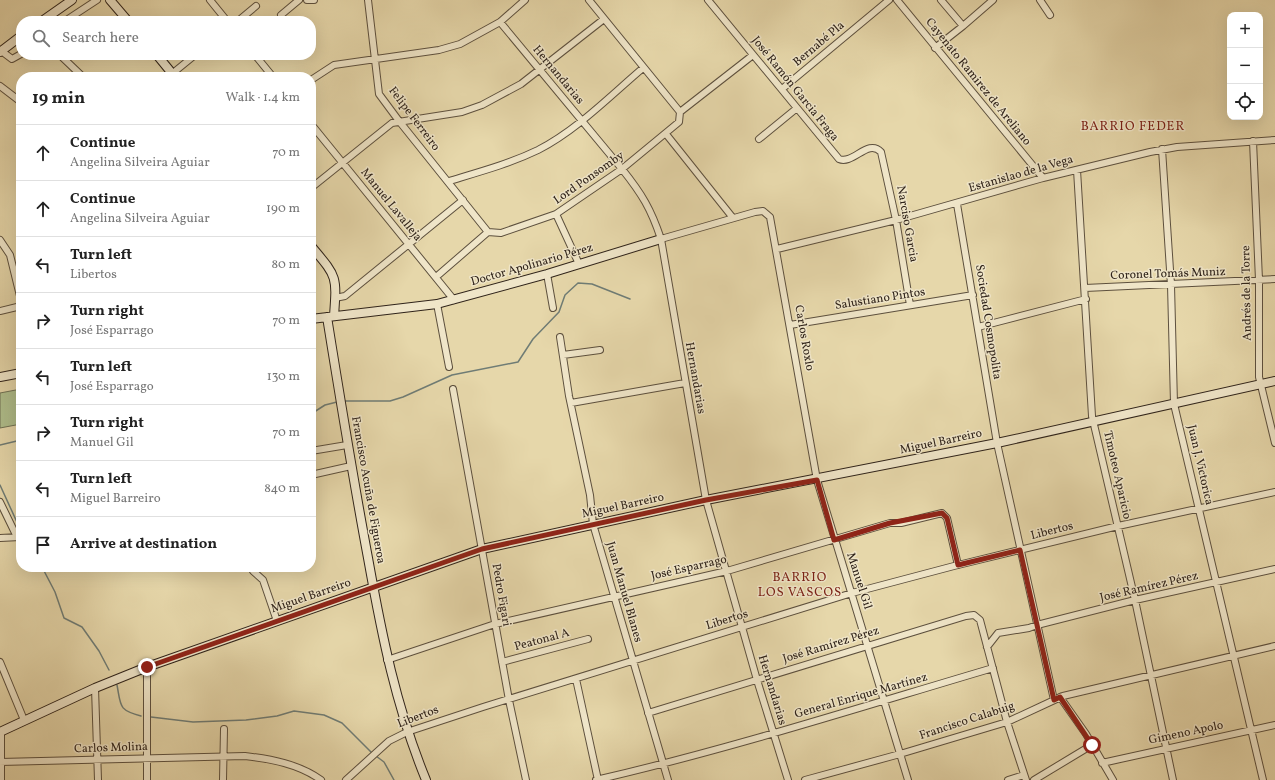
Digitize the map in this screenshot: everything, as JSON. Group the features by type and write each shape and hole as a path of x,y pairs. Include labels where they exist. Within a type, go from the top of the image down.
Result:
{"street":[{"path":"49,16 72,0"},
{"path":"73,16 97,0"},
{"path":"110,0 124,16"},
{"path":"210,0 223,16"},
{"path":"281,15 299,0"},
{"path":"307,0 314,0"},
{"name":"Felipe Ferreiro","path":"368,0 379,94 488,232"},
{"path":"316,76 334,65 439,50 460,44 500,22 525,0"},
{"path":"589,0 680,112 753,54"},
{"name":"José Ramón Garcia Fraga","path":"708,0 839,158 846,159 871,147 878,148"},
{"name":"Bernabé Pla","path":"782,89 889,0"},
{"name":"Cayenato Ramirez de Areliano","path":"897,0 1043,178"},
{"path":"941,0 963,26"},
{"path":"935,48 993,0"},
{"path":"1040,0 1050,15"},
{"path":"244,16 256,6"},
{"path":"316,184 392,123 462,112 502,94 540,70 604,19"},
{"name":"Hernandarias","path":"500,22 622,169 647,203 661,239 706,500 757,680 788,780"},
{"path":"16,40 0,51 12,59 16,57"},
{"path":"65,60 78,72"},
{"path":"160,60 169,72"},
{"path":"176,72 190,60"},
{"path":"259,60 269,72"},
{"path":"449,181 498,167 539,149 582,121 643,68"},
{"path":"0,86 16,98"},
{"path":"759,139 797,108"},
{"name":"Lord Ponsomby","path":"488,232 501,233 556,214 622,169 666,134 679,122 680,112"},
{"name":"Manuel Lavalleja","path":"316,130 454,300"},
{"path":"666,134 733,218"},
{"name":"Estanislao de la Vega","path":"777,249 957,204 1043,178 1162,149 1275,140"},
{"name":"Andrés de la Torre","path":"1253,141 1259,280 1260,384 1275,443"},
{"name":"Narciso Garcia","path":"878,148 883,156 896,220 910,304"},
{"name":"Juan J. Victorica","path":"1162,149 1171,285 1174,404 1263,780"},
{"name":"Timoteo Aparicio","path":"1077,170 1086,288 1093,422 1135,600 1150,676 1174,780"},
{"path":"335,298 345,296 463,200"},
{"name":"Sociedad Cosmopolita","path":"957,204 997,443 1054,700"},
{"name":"Carlos Roxlo","path":"755,212 762,211 770,217 777,249 817,480"},
{"name":"Doctor Apolinario Pérez","path":"316,318 437,304 454,300 755,212"},
{"path":"556,214 579,264"},
{"path":"436,277 488,232"},
{"path":"0,240 10,255 16,280"},
{"name":"Francisco Acuña de Figueroa","path":"316,253 334,276 335,298 330,317 347,445 387,660 407,732 426,780"},
{"path":"547,274 553,308"},
{"name":"Coronel Tomás Muniz","path":"1086,288 1275,279"},
{"name":"Salustiano Pintos","path":"790,325 910,304 973,296"},
{"path":"978,327 1086,299"},
{"path":"437,304 449,367"},
{"path":"0,311 16,307"},
{"name":"Juan Manuel Blanes","path":"560,337 571,403 586,474 593,524 668,780"},
{"path":"563,355 600,350"},
{"path":"0,377 16,374"},
{"name":"Miguel Barreiro","path":"1,732 24,720 147,667 482,549 706,500 817,480 997,443 1275,381"},
{"path":"571,403 685,383"},
{"name":"Pedro Figari","path":"453,389 509,700 526,780"},
{"path":"316,450 347,445"},
{"path":"316,474 351,466"},
{"name":"Manuel Gil","path":"817,480 908,780"},
{"name":"Libertos","path":"346,780 389,741 407,732 742,627 852,593 958,565 1118,526 1275,492"},
{"path":"0,502 16,531"},
{"name":"José Esparrago","path":"387,660 495,624 727,571 890,523 942,513 947,518 958,565"},
{"path":"0,538 16,537"},
{"name":"José Ramírez Pérez","path":"987,647 998,633 1029,628 1135,600 1275,569"},
{"path":"254,572 263,580 278,621"},
{"name":"José Ramírez Pérez","path":"648,713 966,616 974,615 980,620 987,647"},
{"name":"Peatonal A","path":"502,662 588,639"},
{"name":"Francisco Calabuig","path":"805,780 900,754 1007,722 1060,697 1275,646"},
{"path":"987,647 1007,722 1025,778 1008,780"},
{"path":"0,662 24,720"},
{"path":"147,667 147,780"},
{"name":"General Enrique Martínez","path":"597,780 664,764 774,733 993,668"},
{"path":"576,679 597,780"},
{"path":"96,688 98,780"},
{"path":"1060,697 1092,745 1112,780"},
{"name":"Gimeno Apolo","path":"1102,763 1275,725"},
{"path":"223,780 224,729"},
{"path":"1,732 1,780"},
{"path":"1034,780 1092,745"},
{"name":"Carlos Molina","path":"1,762 97,760 147,757 245,756 276,761 301,768 321,780"}],"green space":[{"path":"16,390 16,425 0,428 0,393"}],"waterway":[{"path":"344,401 390,401 403,397 452,375 518,362 533,339 559,312 565,295 578,283 592,284 630,299"},
{"path":"316,411 325,405 337,402"},
{"path":"0,445 16,441"},
{"path":"0,485 16,520"},
{"path":"45,572 55,592 64,618 82,627 99,651 109,670"},
{"path":"117,685 120,702 124,709 128,712 141,716"},
{"path":"151,717 193,722 246,720 277,716 294,711 324,715 342,723 371,752"},
{"path":"376,756 384,762 394,780"}],"district":[{"name":"BARRIO FEDER","path":"1133,127"},
{"name":"BARRIO LOS VASCOS","path":"800,586"}],"route":[{"path":"147,667 482,549 706,500 817,480 834,540 890,523 901,523 942,513 947,518 958,565 1020,550 1054,700 1060,697 1092,745"}]}
